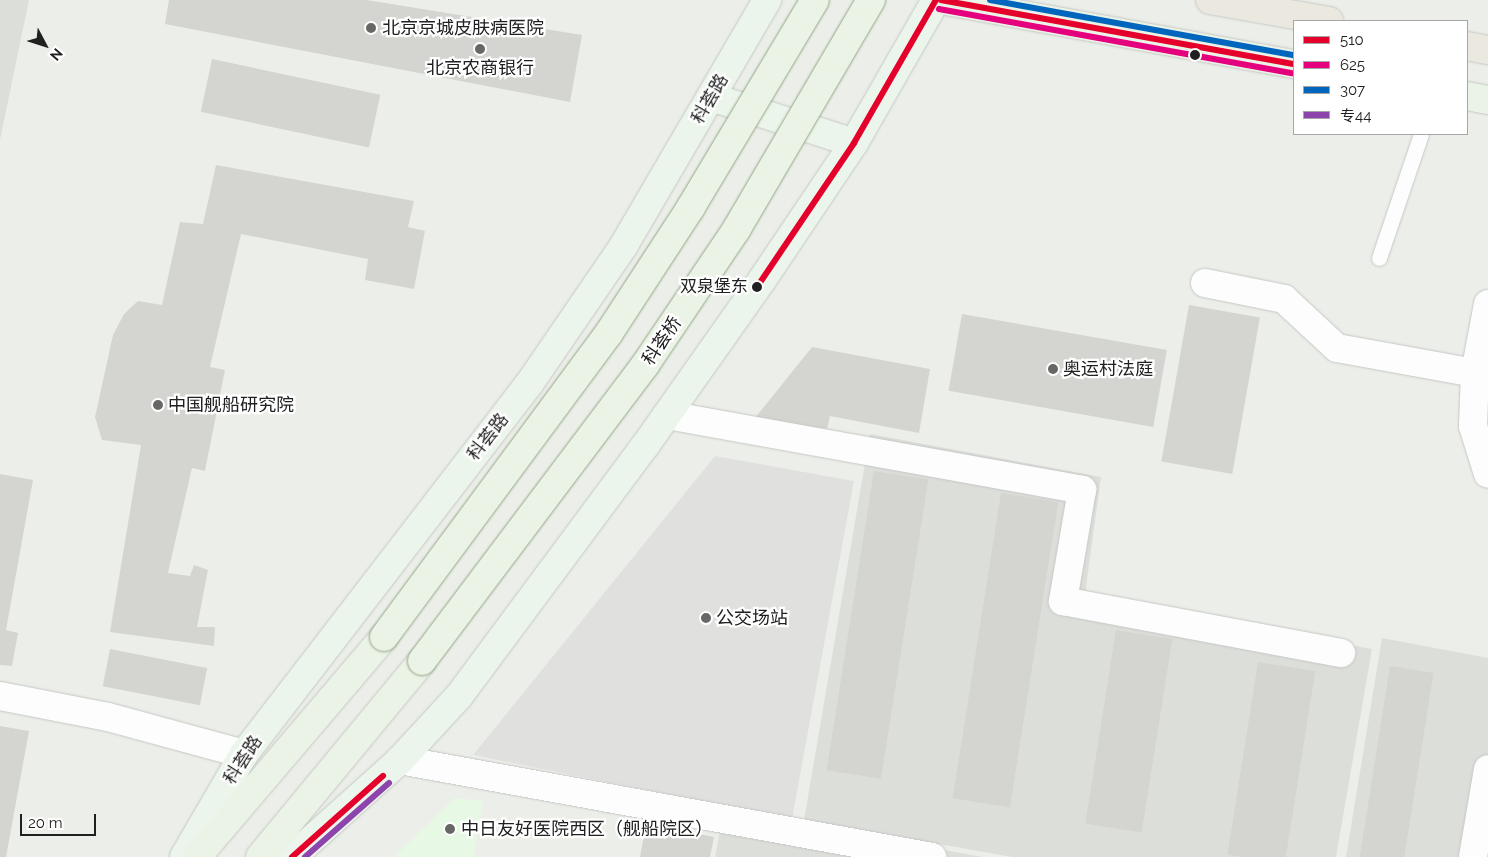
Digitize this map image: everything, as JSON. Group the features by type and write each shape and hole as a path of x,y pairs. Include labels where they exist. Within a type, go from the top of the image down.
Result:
{"highway":[{"path":"1210,0 1323,20"},
{"path":"1468,46 1488,50"}],"main road":[{"name":"科荟路","path":"198,857 384,637 609,333 691,207 815,0"},
{"name":"科荟桥","path":"260,857 422,661 646,365 736,230 871,0"},
{"path":"941,0 1293,64"},
{"path":"1468,96 1488,100"}],"street":[{"name":"科荟路","path":"184,857 244,754 529,384 624,245 767,0"},
{"path":"292,857 400,760 459,696 667,414 854,144 936,0"},
{"path":"711,96 854,144"},
{"path":"1205,283 1284,300 1336,348 1475,374"},
{"path":"1488,304 1475,374 1473,426 1488,474"},
{"path":"667,414 1082,490 1063,601 1341,653"},
{"path":"0,696 108,717 244,754"},
{"path":"400,760 932,857"},
{"path":"1474,857 1488,768"}],"lane":[{"path":"1380,258 1421,135"}],"shaded area":[{"path":"0,0 29,0 0,140"},
{"path":"870,434 1101,477 1085,595 1372,649 1336,857 1012,857 804,820"},
{"name":"公交场站","path":"715,456 854,481 792,819 473,755"},
{"path":"1382,638 1488,658 1488,857 1346,857"},
{"name":"中日友好医院西区（舰船院区）","path":"455,798 483,801 473,857 394,857"},
{"path":"724,811 983,857 715,857"}],"building":[{"path":"169,0 367,0 582,35 570,102 165,24"},
{"path":"212,59 380,95 369,148 201,112"},
{"name":"中国舰船研究院","path":"216,165 414,201 408,227 425,231 414,289 365,280 368,259 241,234 210,367 225,370 205,471 192,468 168,573 190,576 194,565 208,570 197,627 215,627 214,646 110,632 141,445 102,440 95,417 113,335 124,314 138,301 162,305 180,222 203,224"},
{"path":"1189,305 1260,318 1232,474 1161,462"},
{"path":"962,314 1167,350 1153,427 948,391"},
{"path":"812,347 930,369 919,433 830,416 827,429 755,418"},
{"path":"874,471 928,480 881,779 827,770"},
{"path":"0,474 33,480 6,630 18,633 12,666 0,665"},
{"path":"1001,493 1058,502 1010,807 953,798"},
{"path":"1116,630 1172,639 1142,833 1085,824"},
{"path":"110,649 207,668 200,705 103,686"},
{"path":"1258,662 1315,671 1286,857 1243,857 1227,855"},
{"path":"1390,666 1433,673 1404,857 1360,857"},
{"path":"0,726 29,731 6,857 0,857"},
{"path":"646,824 714,837 710,857 640,857"}],"transit line":[{"name":"510","path":"757,287 854,143 936,0"},
{"name":"510","path":"941,0 1293,64"},
{"name":"307","path":"990,0 1293,55"},
{"name":"625","path":"939,9 1292,73"},
{"name":"510","path":"292,857 383,776"},
{"name":"专44","path":"305,857 389,783"}],"place":[{"name":"北京京城皮肤病医院","path":"371,28"},
{"name":"北京农商银行","path":"480,49"},
{"name":"双泉堡东","path":"757,287"},
{"name":"奥运村法庭","path":"1053,369"},
{"name":"中国舰船研究院","path":"158,405"},
{"name":"公交场站","path":"706,618"},
{"name":"中日友好医院西区（舰船院区）","path":"450,829"}]}
